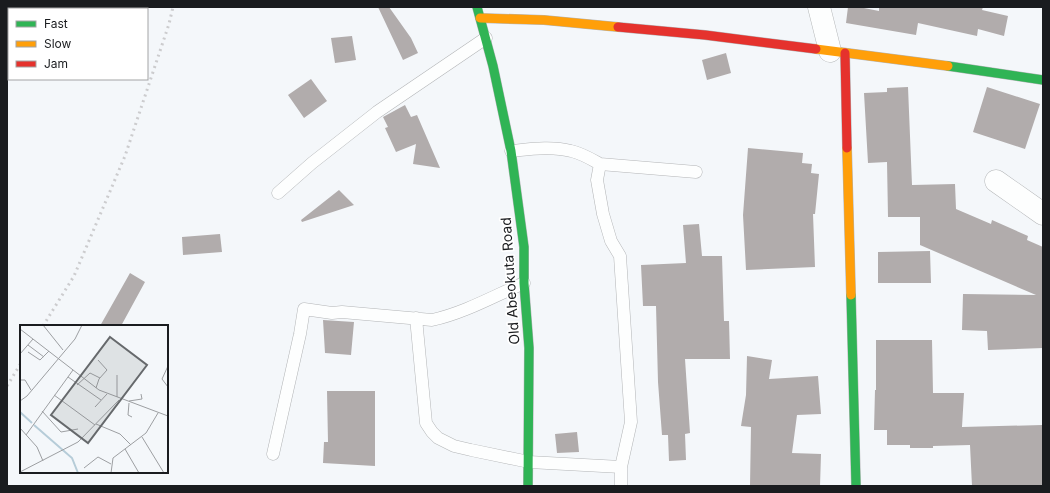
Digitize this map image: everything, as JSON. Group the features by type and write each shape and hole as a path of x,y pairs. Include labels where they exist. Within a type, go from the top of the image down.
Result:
{"main road":[{"name":"Old Abeokuta Road","path":"477,7 486,38 511,151 524,247 524,283 529,348 528,486"},
{"path":"480,18 544,20 705,35 989,71 1043,80"},
{"path":"838,52 856,486"}],"street":[{"path":"819,7 838,52"},
{"path":"996,181 1043,214"}],"lane":[{"path":"278,193 312,163 377,112 486,38"},
{"path":"511,151 544,148 571,151 600,164 696,172"},
{"path":"600,164 597,180 603,214 611,241 620,256 631,422 621,467 621,486"},
{"path":"273,454 300,334 304,309 332,313 342,312 432,320 444,317 524,283"},
{"path":"416,318 426,423 438,438 454,446 529,462 621,467"}],"building":[{"path":"378,7 389,7 411,38 418,53 403,60"},
{"path":"848,7 859,7 879,11 879,7 983,7 982,10 1008,16 1004,36 978,29 977,36 918,23 916,35 846,23"},
{"path":"352,36 356,60 335,63 331,38"},
{"path":"726,53 731,73 707,80 702,60"},
{"path":"311,79 327,101 304,118 288,95"},
{"path":"908,87 912,185 955,184 956,209 991,224 992,220 1028,236 1027,240 1043,247 1043,348 988,350 987,331 962,330 963,294 1036,295 920,245 920,217 888,217 887,162 868,163 864,93 887,92 887,88"},
{"path":"987,87 1040,104 1025,149 973,132"},
{"path":"405,105 411,117 417,115 440,168 413,164 416,144 396,152 385,128 388,127 383,117"},
{"path":"748,148 803,153 802,163 812,164 811,173 819,174 815,214 813,214 815,267 746,270 743,215"},
{"path":"339,190 354,205 302,222 301,220"},
{"path":"699,224 702,256 722,256 724,321 729,321 730,359 685,359 690,433 685,434 686,460 669,461 668,435 662,435 658,382 656,306 643,306 641,265 686,263 683,225"},
{"path":"220,234 222,252 183,255 182,237"},
{"path":"930,251 931,283 878,283 878,252"},
{"path":"130,273 145,282 122,325 101,325"},
{"path":"323,320 354,322 351,355 325,353"},
{"path":"876,340 932,340 933,393 964,393 962,427 1042,425 1043,486 972,486 970,445 910,448 910,445 887,445 887,430 874,430"},
{"path":"747,356 772,360 769,379 818,376 821,414 797,415 792,453 821,454 820,486 750,486 751,427 741,426 746,395"},
{"path":"327,391 375,391 375,466 323,463 324,442 328,442"},
{"path":"577,432 579,452 557,453 555,434"}],"railway":[{"path":"44,325 74,276 125,156 169,24 173,7"},
{"path":"7,386 20,365"}],"traffic: fast":[{"path":"477,7 493,66 511,151 524,247 524,283 529,348 528,486"},
{"path":"948,66 1043,80"},
{"path":"851,295 856,486"}],"traffic: slow":[{"path":"480,18 544,20 618,27"},
{"path":"816,49 948,66"},
{"path":"847,148 851,295"}],"traffic: jam":[{"path":"618,27 705,35 816,49"},
{"path":"845,53 847,148"}]}
